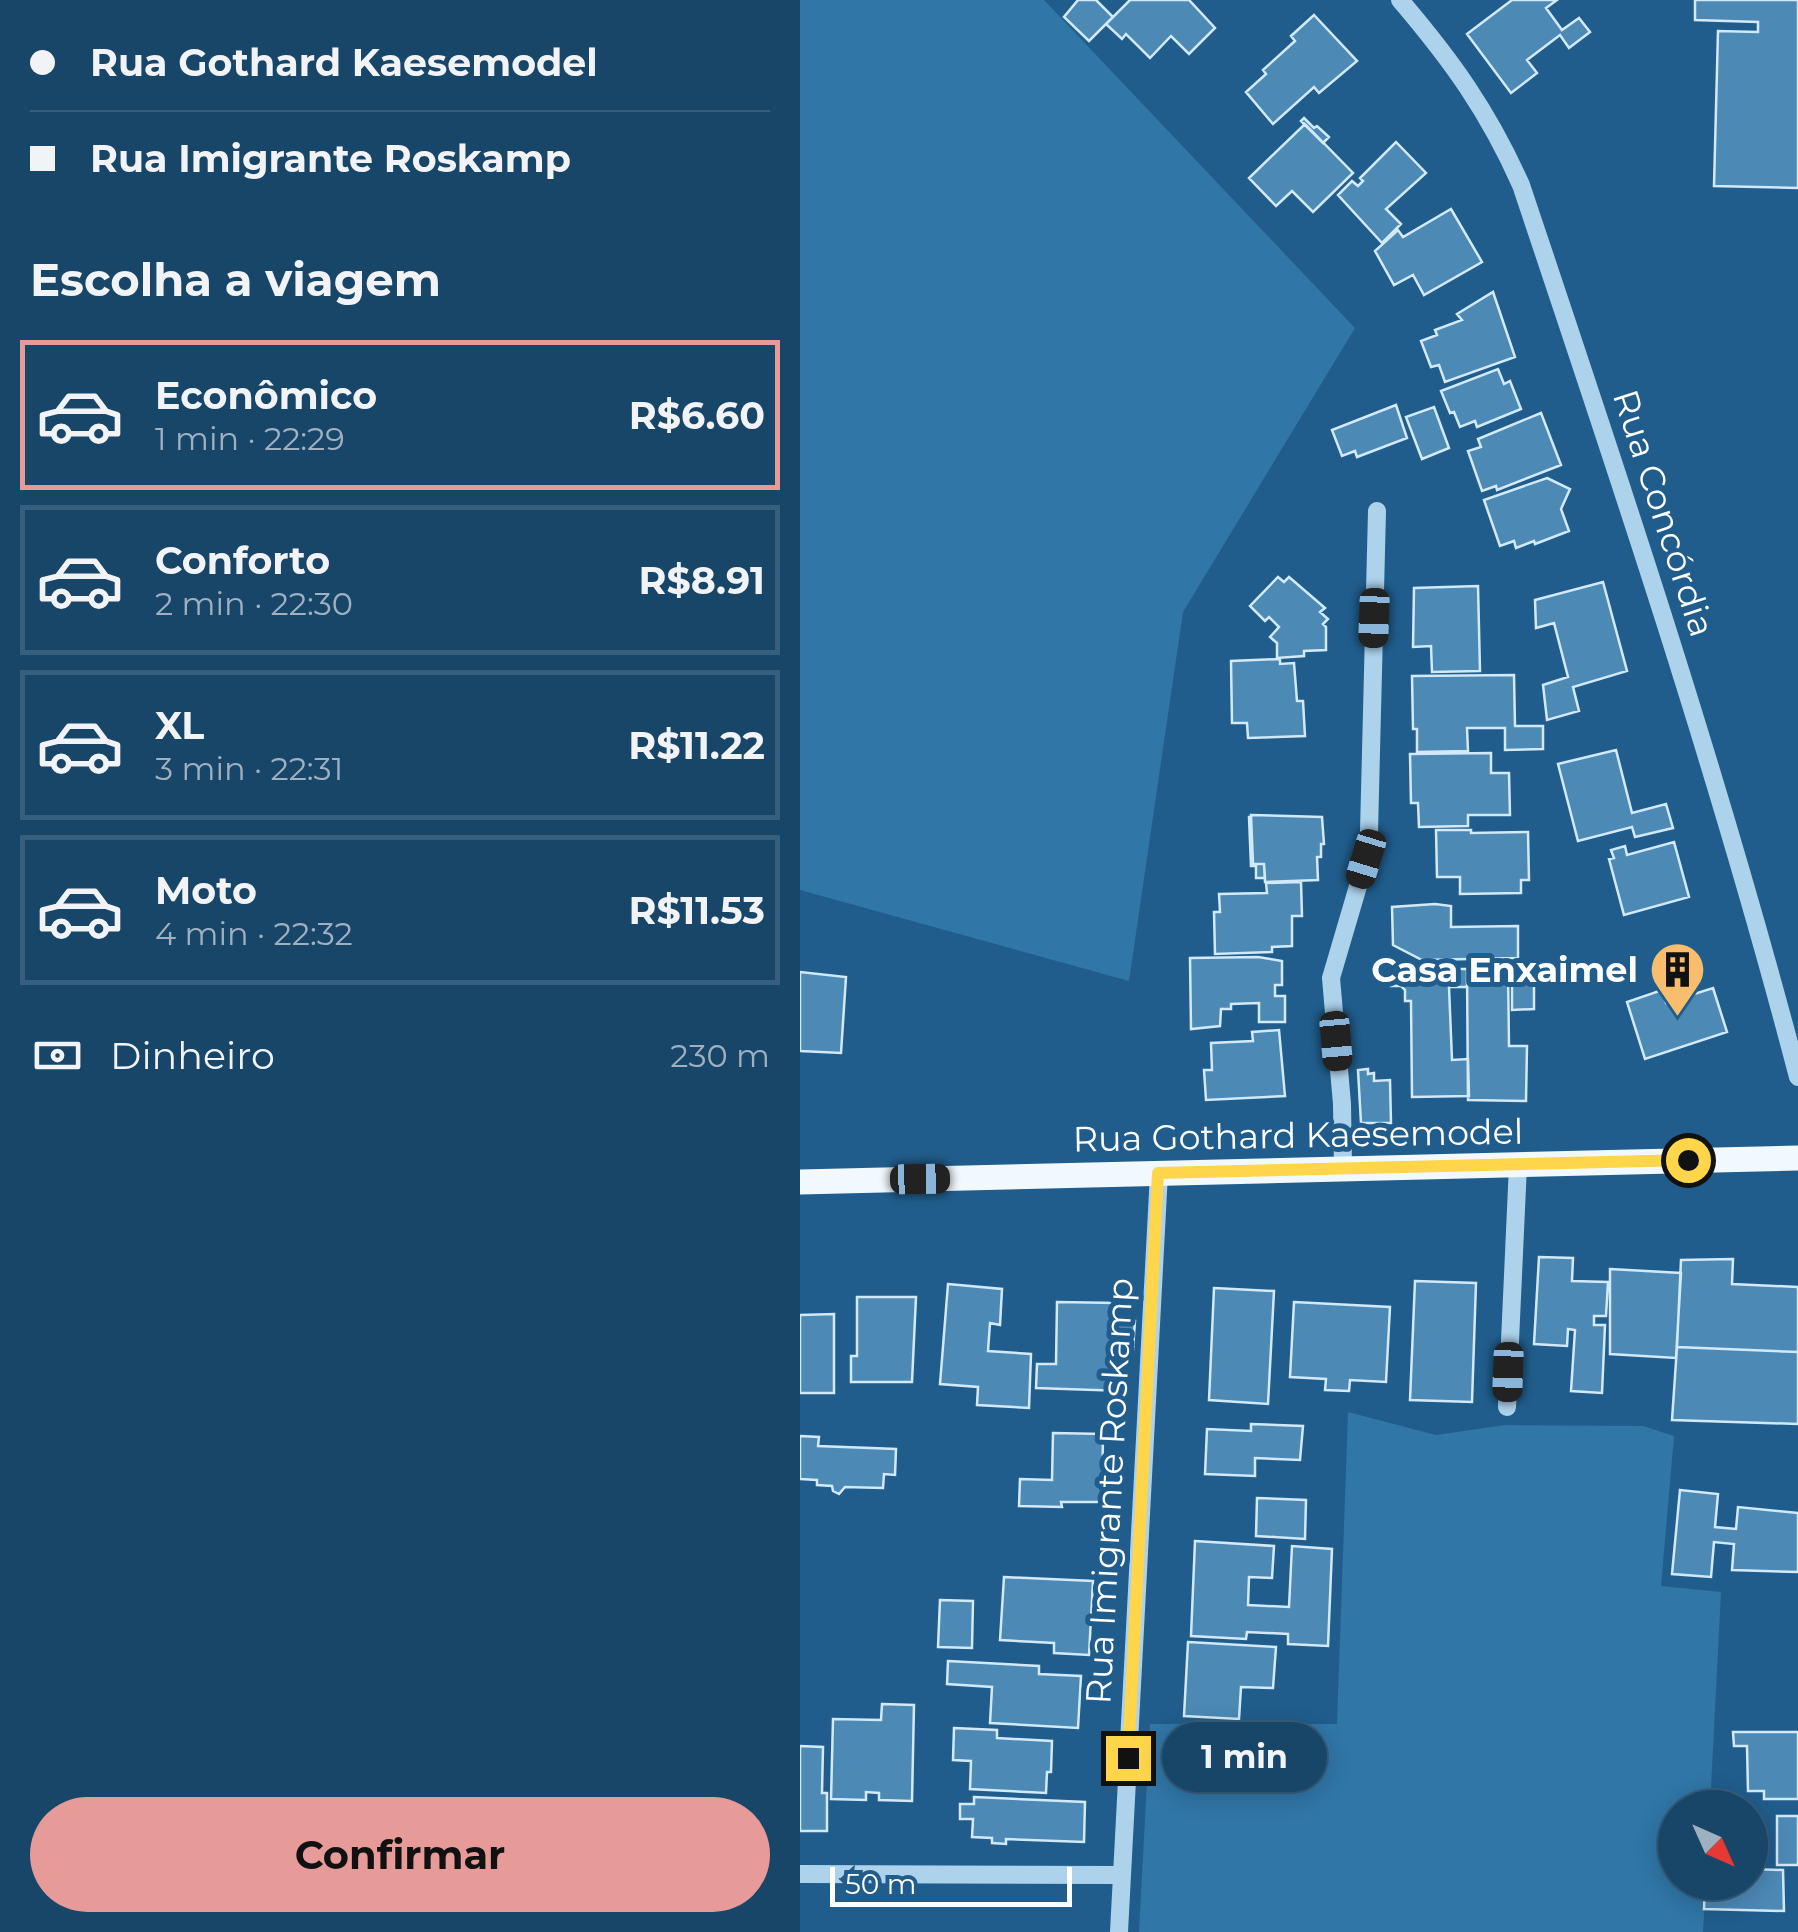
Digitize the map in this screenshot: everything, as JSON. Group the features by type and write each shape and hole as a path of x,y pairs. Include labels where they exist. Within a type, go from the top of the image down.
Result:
{"main road":[{"name":"Rua Gothard Kaesemodel","path":"800,1182 1798,1158"}],"street":[{"name":"Rua Concórdia","path":"1400,0 1472,90 1498,133 1521,184 1649,565 1798,1077"},
{"path":"1343,1169 1342,1104 1331,978 1366,859 1369,832 1377,511"},
{"path":"1507,1407 1518,1165"},
{"name":"Rua Imigrante Roskamp","path":"1118,1932 1158,1173"},
{"path":"800,1874 1122,1875"}],"shaded area":[{"path":"800,0 1044,0 1355,328 1183,612 1129,981 800,890"},
{"path":"1348,1412 1436,1435 1505,1425 1643,1426 1674,1436 1661,1586 1721,1592 1711,1790 1658,1790 1658,1900 1705,1900 1703,1932 1139,1932 1150,1724 1337,1724"}],"building":[{"path":"1078,0 1096,0 1113,17 1089,41 1064,17"},
{"path":"1130,0 1189,0 1215,28 1189,54 1171,36 1150,58 1126,34 1122,39 1106,24"},
{"path":"1512,0 1557,0 1546,8 1562,30 1579,18 1590,32 1569,48 1560,35 1527,60 1537,73 1511,93 1467,34"},
{"path":"1695,0 1798,0 1798,188 1714,186 1718,31 1758,32 1758,22 1695,20"},
{"path":"1314,15 1357,61 1319,93 1314,87 1273,124 1246,92 1295,41 1291,36"},
{"path":"1304,118 1329,137 1323,143 1301,121"},
{"path":"1305,124 1353,173 1313,212 1292,191 1276,206 1249,178"},
{"path":"1396,142 1426,173 1386,209 1401,224 1382,243 1338,195 1352,181 1358,186 1363,181 1360,178"},
{"path":"1451,209 1482,262 1424,295 1413,275 1394,285 1375,251 1398,230 1403,237"},
{"path":"1493,292 1515,357 1445,382 1439,365 1431,367 1421,341 1437,335 1435,330 1462,320 1457,314"},
{"path":"1498,369 1504,384 1510,381 1521,409 1477,427 1475,421 1460,427 1441,391"},
{"path":"1396,405 1407,438 1357,457 1355,451 1342,456 1332,430"},
{"path":"1434,407 1449,448 1422,459 1406,417"},
{"path":"1541,413 1561,465 1497,490 1496,486 1482,491 1468,451 1481,447 1478,439"},
{"path":"1547,478 1570,489 1561,509 1569,531 1535,544 1534,541 1516,548 1514,541 1500,546 1484,500"},
{"path":"1278,577 1284,582 1289,577 1325,608 1320,612 1328,619 1323,624 1326,650 1277,658 1277,643 1270,637 1279,627 1269,617 1265,621 1250,606"},
{"path":"1603,582 1627,671 1573,687 1579,711 1547,720 1543,685 1568,677 1554,623 1536,628 1535,600"},
{"path":"1478,586 1480,671 1432,672 1431,646 1413,647 1414,588"},
{"path":"1280,659 1280,664 1294,663 1297,701 1303,701 1305,736 1248,738 1247,723 1232,723 1231,661"},
{"path":"1514,675 1515,726 1543,726 1543,749 1505,750 1505,728 1467,728 1468,751 1417,752 1412,676"},
{"path":"1616,750 1632,813 1666,804 1673,828 1635,837 1632,827 1578,841 1558,764"},
{"path":"1491,753 1491,773 1509,773 1510,815 1468,815 1468,826 1419,827 1418,803 1411,803 1410,754"},
{"path":"1251,815 1322,817 1324,844 1321,857 1317,857 1318,880 1265,882 1264,864 1253,864"},
{"path":"1249,817 1253,864 1264,864 1265,878 1256,878 1256,866 1251,866"},
{"path":"1436,830 1528,832 1529,880 1521,880 1521,893 1460,894 1460,877 1437,877"},
{"path":"1674,842 1689,897 1624,915 1609,859 1614,858 1611,850 1625,846 1627,855"},
{"path":"1301,882 1302,916 1292,916 1292,946 1272,947 1272,952 1215,954 1214,912 1220,912 1219,894 1267,893 1266,883"},
{"path":"1451,906 1451,927 1518,926 1518,958 1422,960 1393,945 1392,907"},
{"path":"1258,957 1282,961 1282,985 1275,985 1275,996 1285,996 1285,1022 1259,1022 1259,1003 1231,1004 1231,1009 1221,1009 1220,1026 1191,1029 1190,958"},
{"path":"1508,968 1509,1046 1527,1046 1526,1101 1468,1100 1467,969"},
{"path":"1392,969 1467,969 1467,987 1449,987 1452,1060 1468,1059 1469,1096 1412,1097 1411,1001 1405,1001 1401,986 1391,986"},
{"path":"800,972 846,977 841,1053 800,1051"},
{"path":"1512,975 1534,975 1534,1009 1512,1010"},
{"name":"Casa Enxaimel","path":"1713,988 1727,1032 1645,1059 1627,1002 1662,990 1666,1003"},
{"path":"1279,1030 1285,1096 1206,1100 1204,1070 1212,1070 1211,1043 1253,1041 1252,1032"},
{"path":"1368,1069 1368,1074 1374,1073 1374,1081 1390,1080 1391,1123 1361,1123 1358,1070"},
{"path":"1539,1257 1573,1258 1572,1281 1608,1282 1606,1316 1594,1316 1594,1325 1605,1325 1602,1393 1571,1391 1575,1330 1568,1329 1567,1346 1534,1344"},
{"path":"1733,1259 1732,1284 1798,1287 1798,1352 1677,1347 1681,1260"},
{"path":"1610,1269 1681,1273 1676,1358 1610,1354"},
{"path":"1415,1281 1476,1283 1472,1402 1410,1400"},
{"path":"948,1284 1002,1289 1000,1325 990,1323 988,1351 1031,1354 1029,1408 977,1405 978,1387 940,1384"},
{"path":"1214,1288 1274,1291 1268,1404 1209,1400"},
{"path":"857,1297 916,1297 912,1382 851,1382 851,1356 857,1356"},
{"path":"1057,1302 1117,1303 1116,1321 1135,1321 1133,1349 1116,1349 1115,1366 1126,1367 1124,1391 1036,1388 1037,1364 1056,1364"},
{"path":"1294,1302 1390,1307 1386,1382 1350,1380 1349,1391 1325,1390 1326,1379 1290,1377"},
{"path":"834,1314 834,1393 800,1393 800,1315"},
{"path":"1677,1347 1798,1352 1798,1424 1672,1420"},
{"path":"1251,1424 1303,1426 1300,1460 1255,1458 1255,1476 1205,1474 1207,1429 1251,1431"},
{"path":"1053,1433 1103,1434 1102,1502 1061,1502 1062,1507 1019,1506 1020,1479 1052,1480"},
{"path":"800,1436 819,1437 818,1446 896,1449 895,1475 884,1474 883,1488 845,1487 839,1494 832,1486 817,1485 817,1480 800,1479"},
{"path":"1680,1490 1718,1494 1715,1527 1736,1529 1738,1507 1798,1513 1798,1572 1732,1570 1734,1544 1714,1542 1711,1577 1672,1574"},
{"path":"1257,1498 1306,1500 1305,1539 1256,1536"},
{"path":"1195,1541 1274,1546 1272,1578 1249,1577 1248,1605 1289,1607 1292,1546 1332,1549 1328,1646 1288,1644 1288,1634 1247,1632 1246,1639 1191,1636"},
{"path":"1004,1577 1093,1581 1089,1655 1054,1653 1054,1643 1000,1640"},
{"path":"940,1600 973,1601 972,1648 938,1647"},
{"path":"1188,1642 1276,1647 1273,1688 1241,1687 1239,1719 1184,1716"},
{"path":"948,1661 1039,1666 1039,1674 1081,1676 1078,1728 990,1723 992,1687 947,1684"},
{"path":"882,1704 914,1705 912,1801 879,1800 879,1793 866,1792 866,1800 831,1799 833,1719 881,1720"},
{"path":"954,1728 997,1730 997,1738 1052,1741 1046,1793 970,1789 971,1761 953,1760"},
{"path":"1733,1732 1798,1732 1798,1799 1768,1799 1768,1790 1748,1790 1747,1746 1734,1746"},
{"path":"800,1746 823,1747 822,1793 827,1793 827,1831 800,1831"},
{"path":"974,1797 1085,1802 1084,1842 1006,1839 1006,1844 992,1843 992,1838 972,1837 973,1819 960,1819 960,1804 974,1804"},
{"path":"1777,1816 1798,1816 1798,1865 1777,1865"},
{"path":"1768,1870 1783,1870 1784,1911 1704,1909 1704,1900 1768,1900"}],"place":[{"name":"Casa Enxaimel","path":"1677,1018"}],"route":[{"path":"1128,1758 1158,1173 1688,1160"}]}
